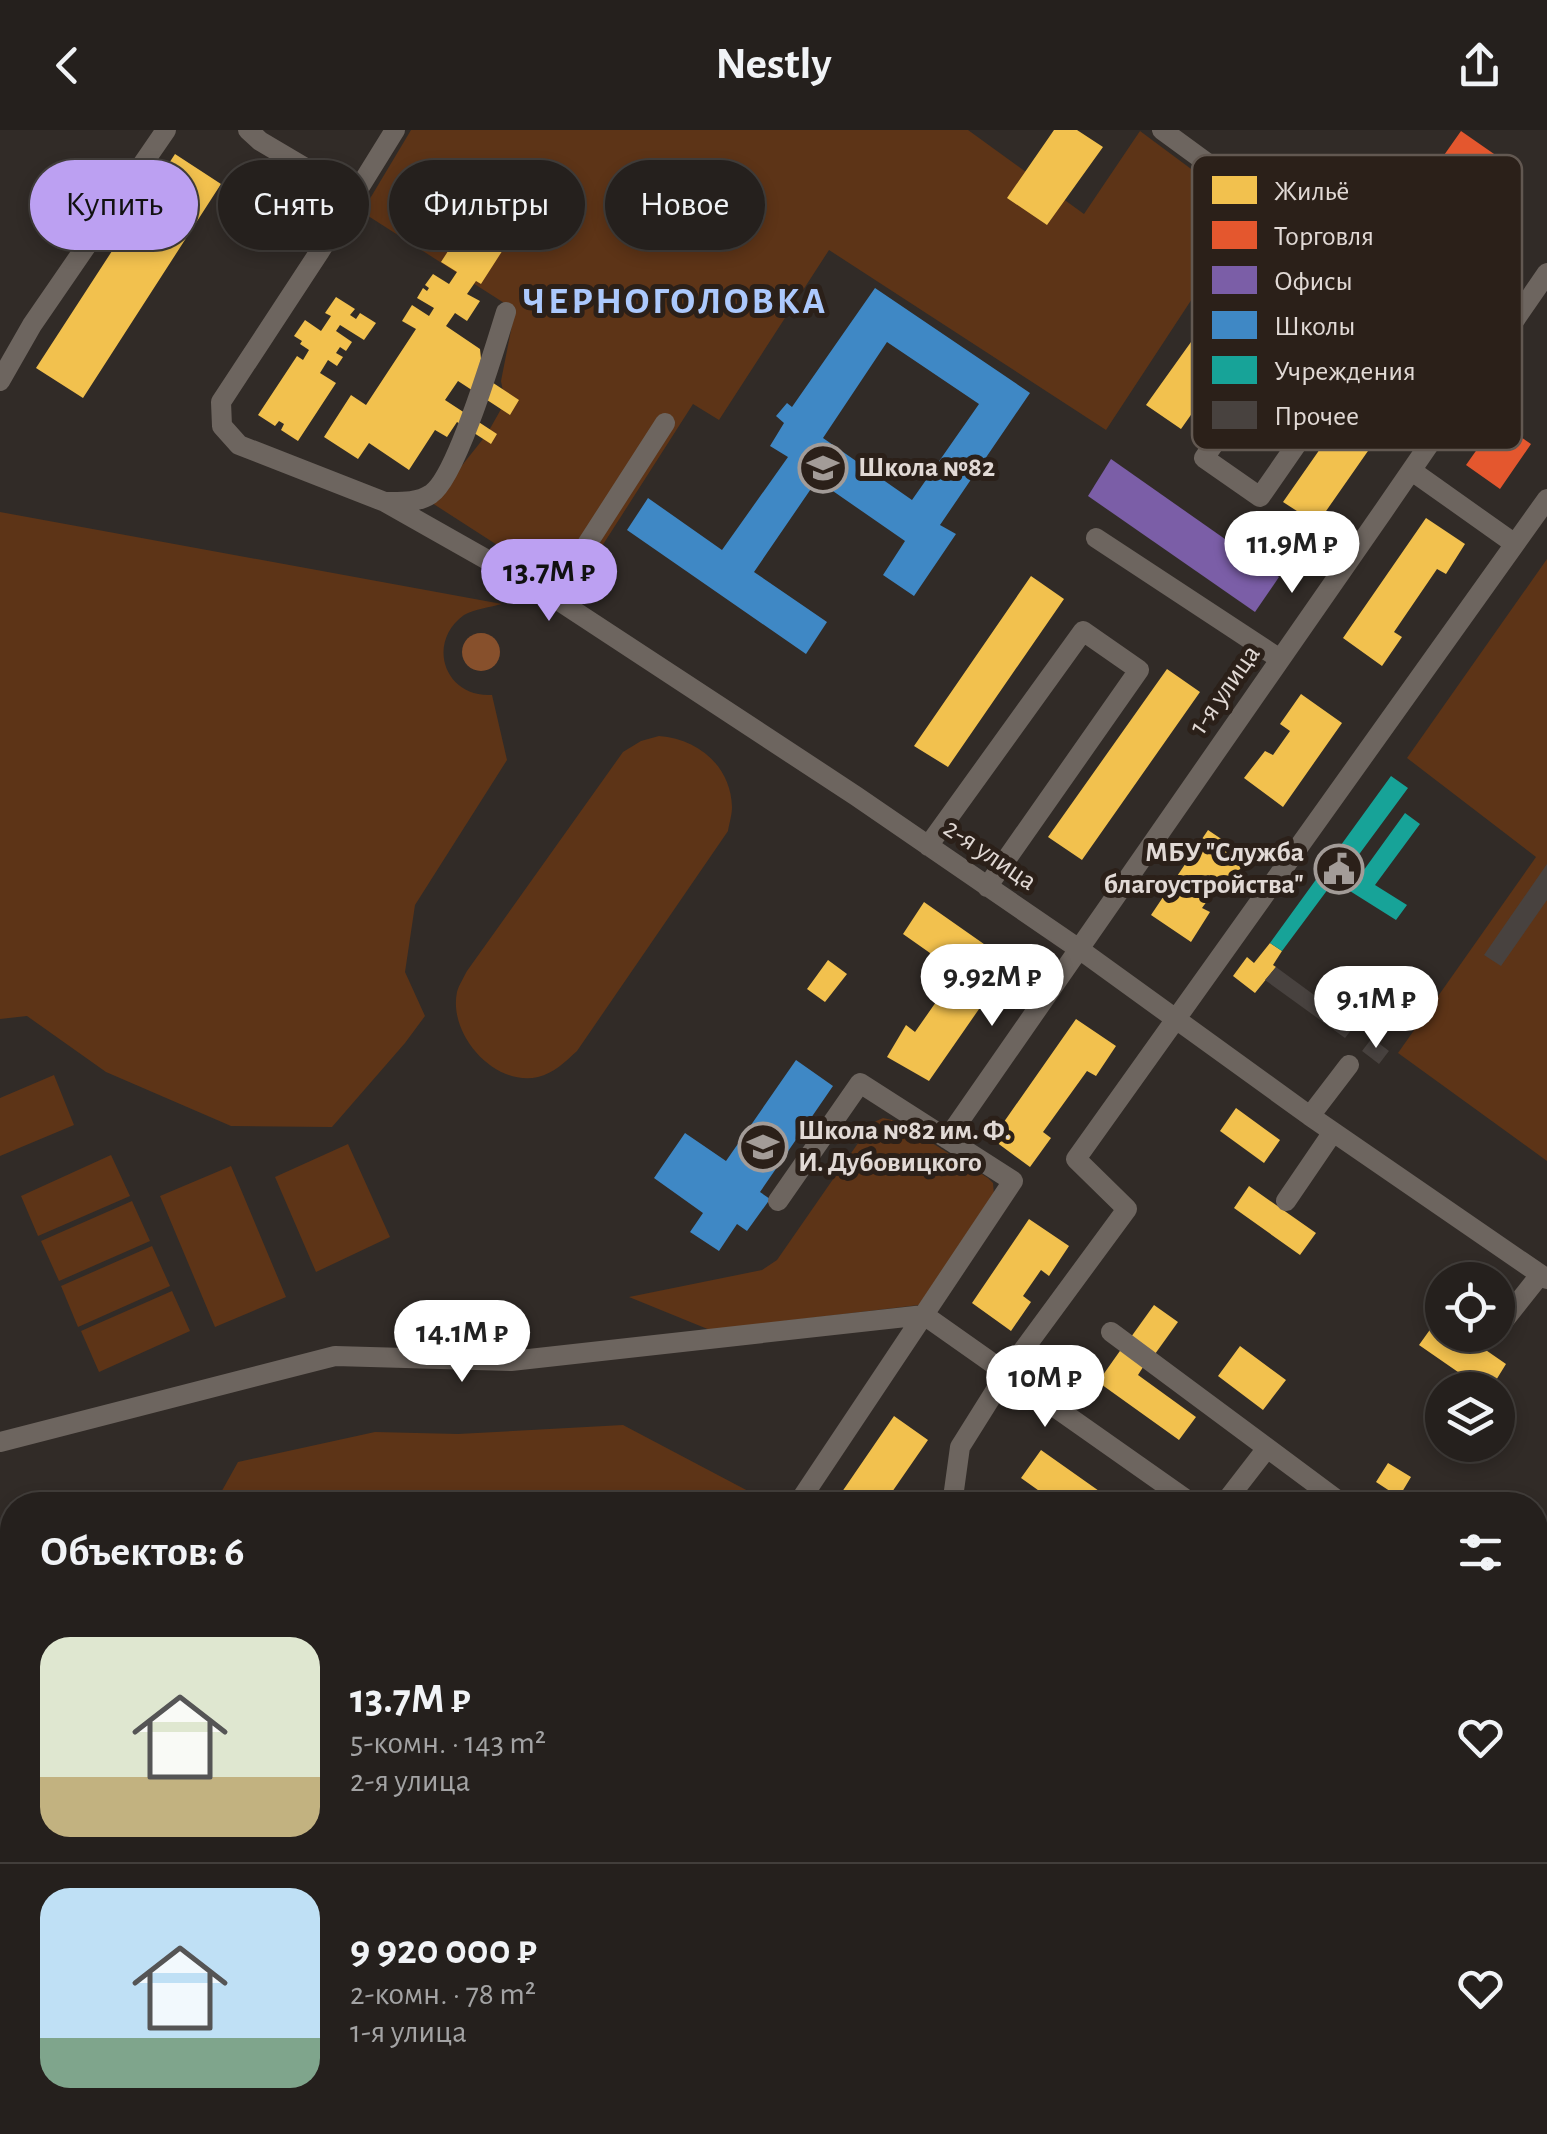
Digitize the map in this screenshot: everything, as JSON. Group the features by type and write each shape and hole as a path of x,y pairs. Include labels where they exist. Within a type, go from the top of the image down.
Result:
{"street":[{"path":"0,380 32,325 166,130"},
{"path":"369,171 396,130"},
{"path":"1162,130 1196,155"},
{"path":"258,134 298,160"},
{"name":"2-я улица","path":"321,250 221,402 222,426 238,445 385,502 553,597 840,785 1078,948 1332,1132 1544,1277"},
{"name":"1-я улица","path":"1522,309 1547,272"},
{"path":"385,502 425,498 442,484 490,365 506,312"},
{"path":"553,597 665,423"},
{"path":"1210,450 1204,458 1260,497 1293,450"},
{"name":"1-я улица","path":"946,1139 1426,450"},
{"path":"1412,471 1514,544"},
{"path":"954,1492 960,1447 1007,1372 1127,1209 1076,1160 1547,499"},
{"path":"1096,538 1280,659"},
{"path":"928,846 1083,631 1139,670 987,886"},
{"path":"1310,1116 1348,1065"},
{"path":"778,1201 860,1082 1013,1181 807,1492"},
{"path":"1286,1201 1332,1132"},
{"path":"1515,1309 1544,1277"},
{"path":"0,1442 335,1356 511,1361 924,1315 1176,1492"},
{"path":"1111,1332 1326,1492"},
{"path":"1234,1492 1267,1448"}],"shaded area":[{"path":"411,130 968,130 1084,214 1140,131 1192,170 1192,299 1106,430 829,250 719,420 693,404 572,593 432,503 487,434 505,402 501,381 515,310 421,250 585,250 585,160 393,160"},
{"path":"389,167 389,229 369,216 369,200"},
{"path":"0,512 502,604 464,615 446,639 446,666 452,678 475,694 492,695 507,760 415,905 405,972 425,1016 332,1127 231,1126 106,1072 27,1016 0,1019"},
{"path":"1547,559 1547,1161 1398,1053 1536,857 1407,758"},
{"path":"481,633 494,639 500,652 494,665 481,671 468,665 462,652 468,639"},
{"path":"659,736 699,749 719,767 730,792 728,831 577,1051 559,1067 538,1077 506,1074 491,1066 467,1040 456,1008 459,987 623,752"},
{"path":"54,1075 74,1125 0,1156 0,1098"},
{"path":"883,1118 897,1121 993,1183 994,1195 919,1305 710,1330 629,1297 762,1270 777,1260 872,1123"},
{"path":"348,1144 390,1237 316,1272 275,1177"},
{"path":"111,1155 130,1196 38,1236 21,1196"},
{"path":"231,1166 286,1297 215,1327 160,1196"},
{"path":"132,1201 150,1241 59,1281 41,1241"},
{"path":"152,1246 170,1286 78,1327 61,1286"},
{"path":"172,1291 190,1331 99,1372 81,1331"},
{"path":"623,1425 750,1492 221,1492 238,1462 375,1432 458,1434"}],"building: Жильё":[{"path":"1054,130 1077,130 1103,147 1047,225 1007,198"},
{"path":"198,169 218,182 218,189 198,220"},
{"path":"113,250 178,250 83,398 36,368"},
{"path":"449,250 503,250 481,284 476,281 467,294 480,301 467,321 455,313 446,326 480,349 478,373 519,400 510,415 458,381 445,400 497,434 491,444 457,422 447,437 435,430 409,470 369,443 358,459 324,437 351,395 366,405 416,329 402,321 412,305 429,316 434,308 417,298 423,288 427,291 425,285 433,274 449,284 457,272 441,262"},
{"path":"336,297 355,309 350,315 356,319 360,313 376,323 364,340 340,325 336,331 352,342 346,351 340,347 336,353 343,357 337,366 328,360 320,373 336,383 298,441 281,430 284,424 279,421 275,426 258,415 297,356 303,360 309,350 294,336 305,320 321,331 331,316 325,313"},
{"path":"1192,341 1192,413 1181,429 1146,405"},
{"path":"1319,450 1369,450 1317,524 1283,502"},
{"path":"1426,518 1465,544 1446,574 1437,569 1394,632 1402,637 1382,666 1343,638"},
{"path":"1031,576 1064,599 948,767 914,746"},
{"path":"1167,669 1200,692 1082,860 1048,837"},
{"path":"1301,694 1342,723 1283,807 1244,778 1265,751 1273,755 1290,731 1280,724"},
{"path":"1208,830 1248,857 1228,887 1221,882 1202,908 1210,912 1191,942 1151,915"},
{"path":"924,902 1011,963 929,1081 887,1057 906,1025 915,1032 957,972 903,934"},
{"path":"1270,943 1282,951 1273,965 1276,967 1255,993 1233,976 1247,957 1254,963"},
{"path":"828,960 847,974 825,1002 807,989"},
{"path":"1076,1019 1116,1046 1096,1076 1087,1071 1043,1132 1051,1138 1030,1167 992,1139"},
{"path":"1236,1108 1280,1140 1264,1163 1220,1131"},
{"path":"1249,1186 1316,1233 1300,1255 1234,1208"},
{"path":"1029,1219 1069,1246 1049,1276 1041,1270 1023,1296 1031,1302 1011,1331 972,1303"},
{"path":"1154,1305 1178,1322 1155,1354 1131,1337"},
{"path":"1240,1346 1286,1380 1263,1410 1218,1376"},
{"path":"1122,1348 1145,1364 1138,1375 1196,1417 1179,1440 1098,1382"},
{"path":"1429,1352 1489,1352 1506,1364 1501,1372 1458,1372"},
{"path":"894,1416 928,1440 892,1492 842,1492"},
{"path":"1041,1450 1100,1492 1041,1492 1021,1478"},
{"path":"1388,1463 1411,1477 1402,1492 1391,1492 1376,1482"}],"building: Торговля":[{"path":"1461,131 1496,155 1444,155"},
{"path":"1522,438 1531,444 1500,489 1466,465 1477,450 1522,450"}],"building: Офисы":[{"path":"1111,459 1279,577 1255,612 1088,496"}],"building: Школы":[{"name":"Школа №82","path":"875,288 1030,393 940,525 956,534 914,596 883,575 905,541 817,480 754,572 827,622 806,654 627,530 648,498 722,550 788,457 770,446 784,423 776,416 787,403 792,407","holes":["887,342 979,404 912,500 823,438"]},
{"name":"Школа №82 им. Ф. И. Дубовицкого","path":"796,1060 833,1086 760,1192 770,1199 747,1231 737,1224 719,1251 690,1232 703,1213 654,1178 685,1133 726,1161"}],"building: Учреждения":[{"path":"1391,776 1408,788 1349,868 1361,874 1405,813 1420,824 1375,885 1407,905 1396,920 1334,881 1282,951 1270,943"}],"building: Прочее":[{"path":"1547,864 1547,900 1501,966 1484,955"},
{"path":"1276,967 1355,1025 1345,1038 1265,980"},
{"path":"1372,1038 1389,1051 1379,1064 1362,1051"}],"place":[{"name":"Школа №82","path":"823,468"},
{"name":"МБУ \"Служба благоустройства\"","path":"1339,869"},
{"name":"Школа №82 им. Ф. И. Дубовицкого","path":"763,1147"}],"district":[{"name":"ЧЕРНОГОЛОВКА","path":"675,302"}]}
